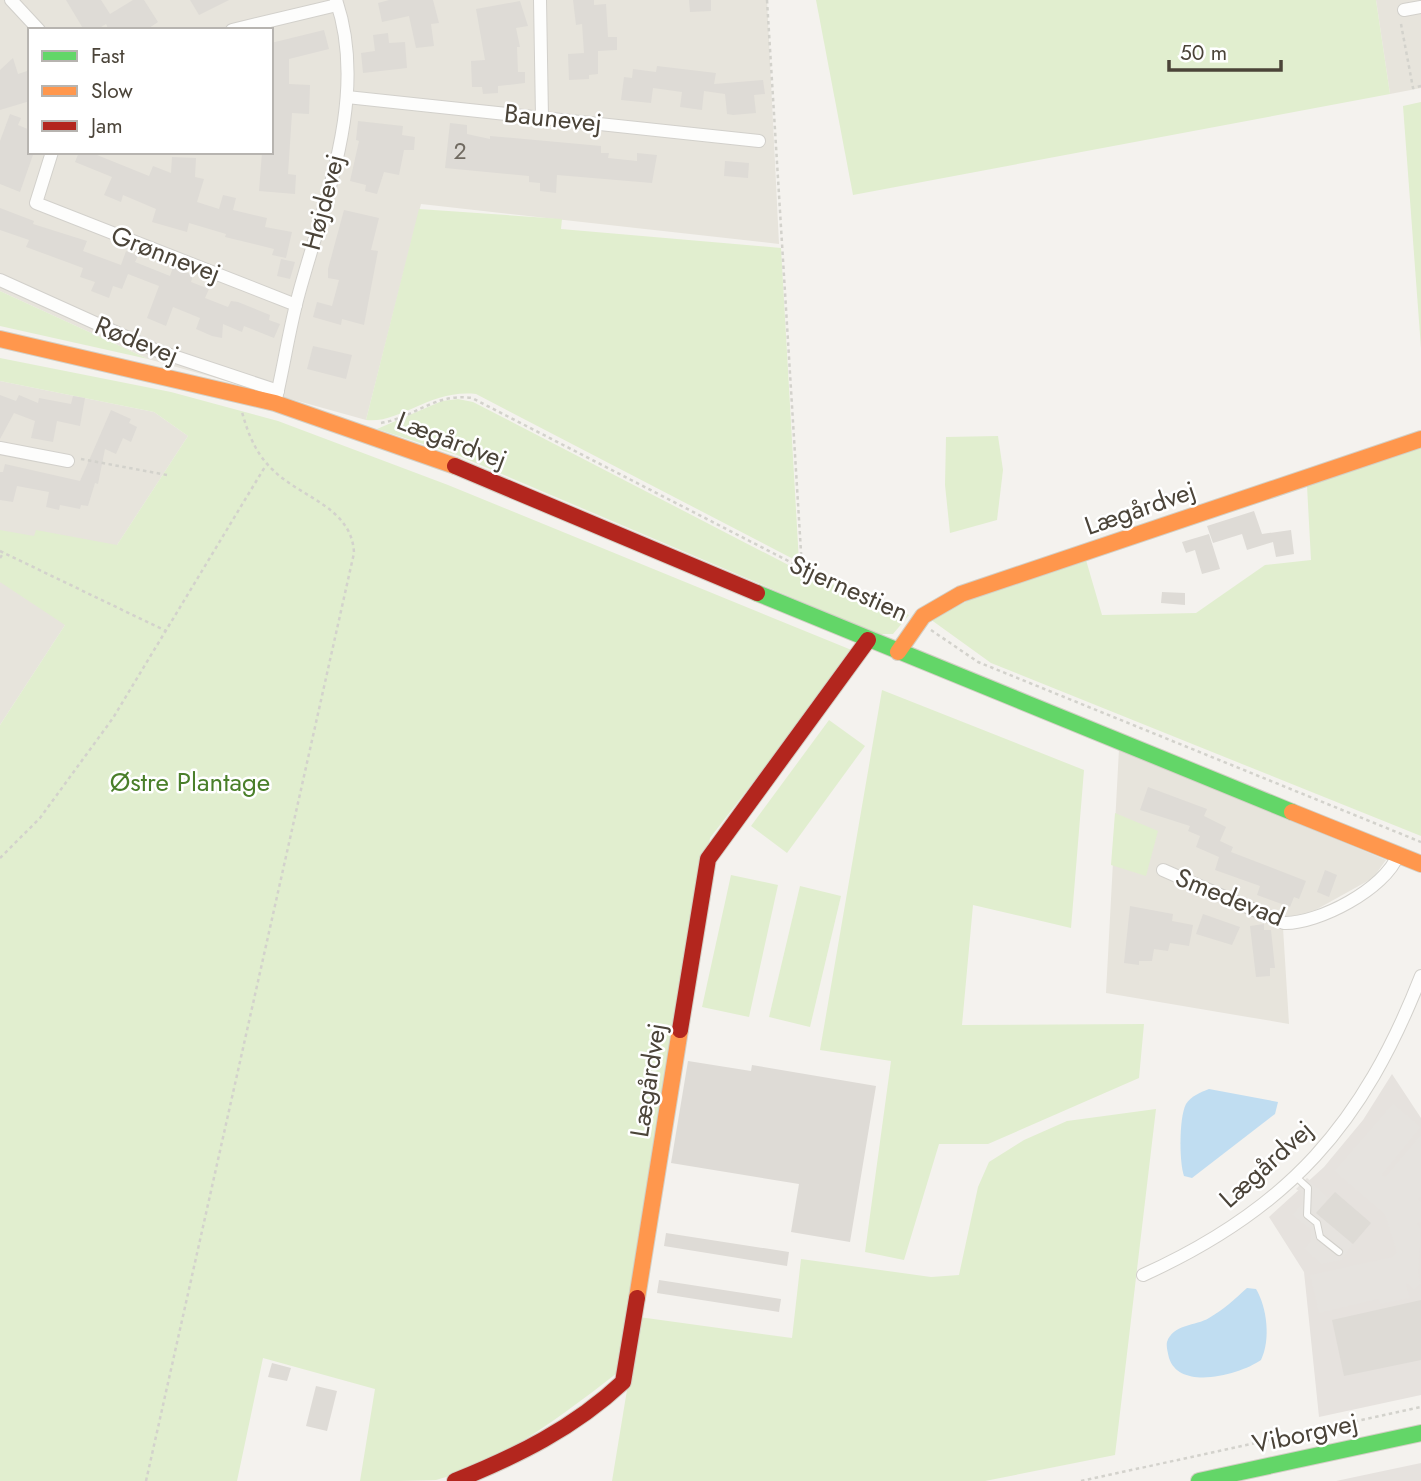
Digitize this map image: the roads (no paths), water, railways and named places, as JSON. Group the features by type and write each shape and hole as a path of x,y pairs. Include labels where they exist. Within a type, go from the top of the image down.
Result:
{"street":[{"path":"11,0 37,28"},
{"path":"540,0 542,117"},
{"path":"240,28 337,2"},
{"name":"Højdevej","path":"277,397 296,306 341,134 347,97 345,49 337,2"},
{"path":"1401,11 1421,7"},
{"name":"Baunevej","path":"347,97 760,141"},
{"name":"Grønnevej","path":"51,154 36,203 296,306"},
{"name":"Rødevej","path":"0,280 145,346 277,397"},
{"name":"Lægårdvej","path":"0,339 277,397 474,473 868,640 1421,864"},
{"name":"Lægårdvej","path":"898,652 918,618 939,602 1421,439"},
{"path":"0,448 68,461"},
{"name":"Lægårdvej","path":"455,1481 514,1457 601,1405 623,1382 708,859 868,640"},
{"name":"Smedevad","path":"1163,870 1284,923 1303,924 1354,898 1382,879 1394,866 1398,855"},
{"name":"Lægårdvej","path":"1143,1275 1187,1255 1228,1231 1296,1177 1329,1143 1363,1096 1388,1054 1421,976"},
{"name":"Viborgvej","path":"1199,1481 1421,1433"}],"lane":[{"path":"1296,1177 1308,1188 1307,1215 1317,1223 1320,1237 1339,1252"}],"water":[{"path":"1209,1089 1278,1102 1275,1114 1192,1178 1184,1176 1182,1169 1182,1119 1188,1101"},
{"path":"1247,1288 1256,1289 1265,1314 1267,1333 1261,1360 1240,1370 1212,1377 1185,1375 1175,1368 1167,1350 1170,1336 1179,1329 1214,1315"}],"park label":[{"name":"Østre Plantage","path":"190,782"}]}
